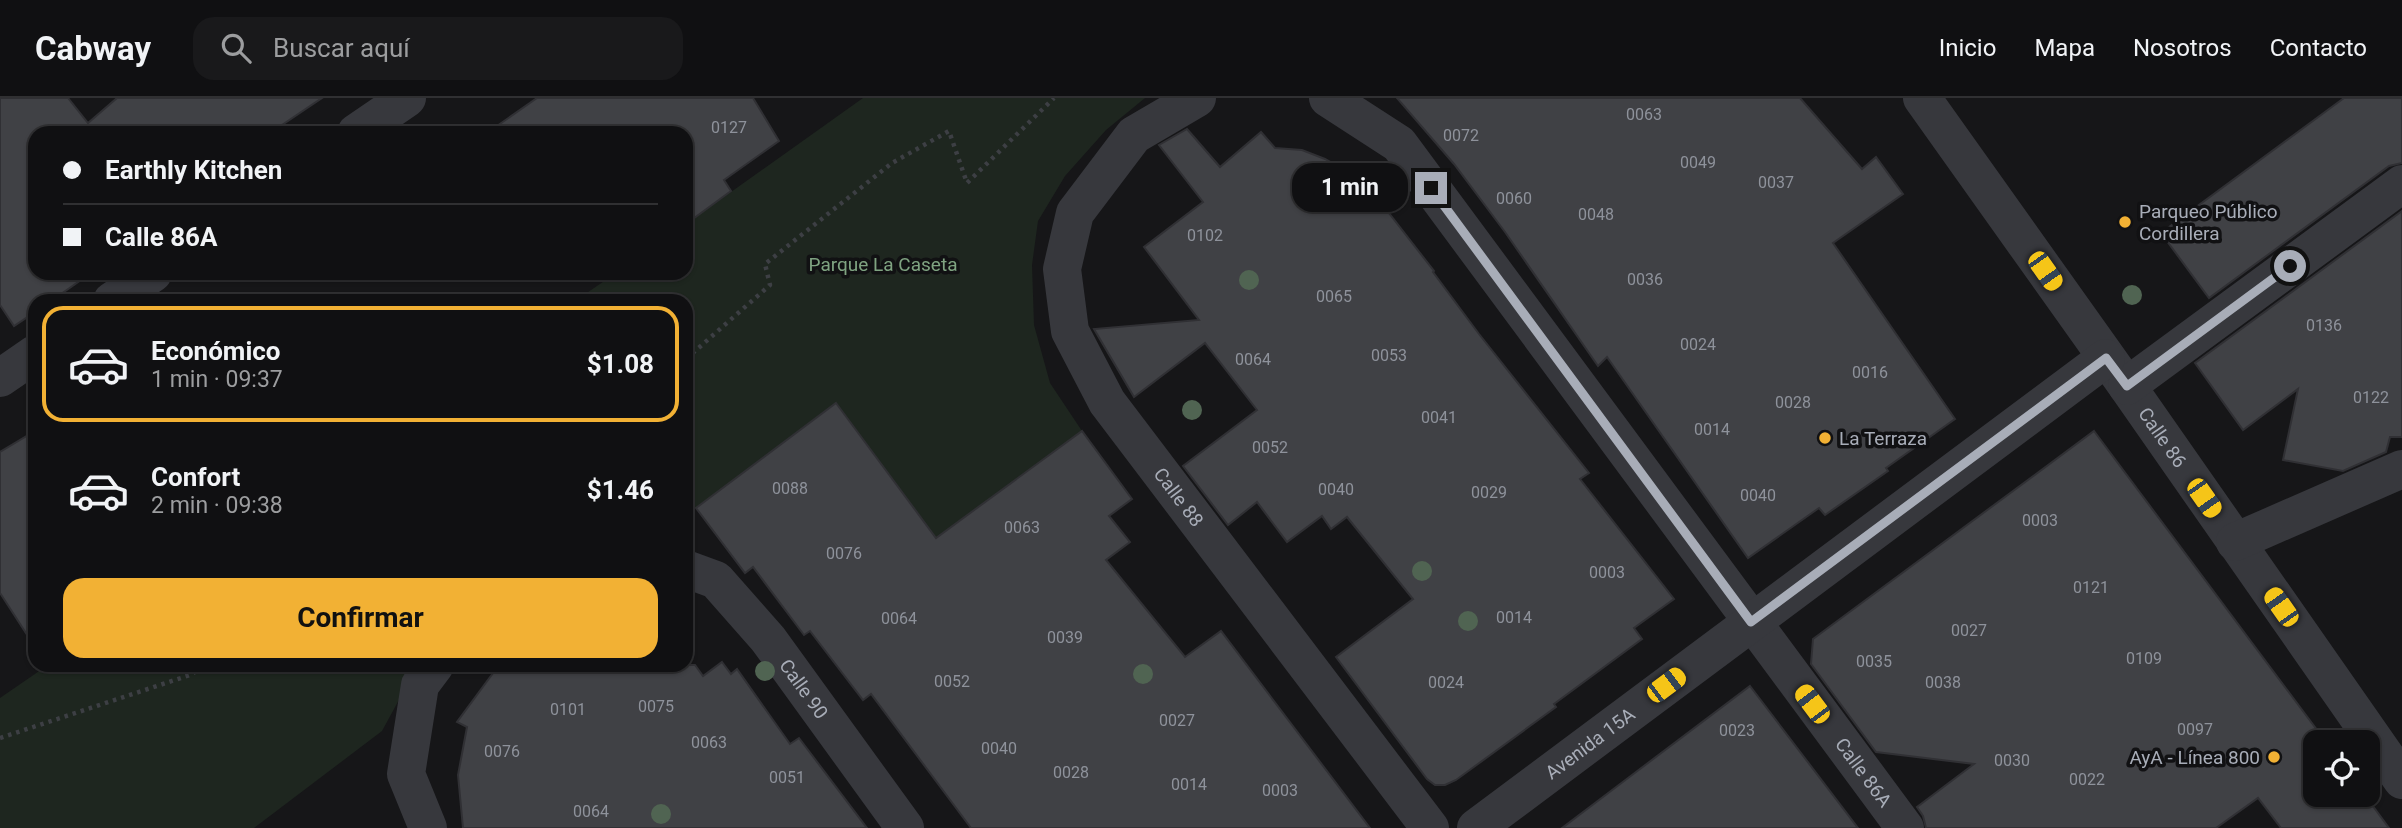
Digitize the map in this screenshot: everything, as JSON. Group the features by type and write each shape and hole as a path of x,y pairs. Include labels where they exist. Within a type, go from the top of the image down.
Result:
{"street":[{"path":"366,126 407,98"},
{"name":"Calle 88","path":"1197,98 1134,135 1075,213 1062,269 1070,331 1107,402 1430,828"},
{"name":"Calle 86A","path":"1328,98 1399,144 1905,828"},
{"name":"Calle 86","path":"1922,98 2402,780"},
{"name":"Avenida 15A","path":"1476,828 1751,622 2116,372 2402,184"},
{"path":"122,294 143,280"},
{"path":"0,378 28,359"},
{"path":"2235,542 2402,469"},
{"name":"Calle 90","path":"693,572 716,580 768,639 905,828"},
{"path":"428,828 406,774 420,685 430,672"}],"path":[{"path":"693,353 769,285 765,264 892,163 950,131 967,183 1054,98"},
{"path":"0,738 195,672"}],"green space":[{"name":"Parque La Caseta","path":"863,98 1145,98 1106,130 1065,176 1038,221 1032,265 1034,325 1050,383 1082,431 936,538 836,403 693,510 693,294 585,294 606,280 693,280 693,219"},
{"path":"38,672 414,672 382,731 254,828 0,828 0,698"}],"building":[{"path":"0,98 68,98 88,123 117,98 322,98 280,126 28,126 28,280 81,280 61,294 28,294 28,317 14,326 0,305"},
{"path":"537,98 753,98 779,141 724,180 731,191 693,219 693,126 497,126"},
{"path":"1397,98 1800,98 1862,169 1876,157 1903,194 1833,243 1955,419 1825,515 1819,508 1748,558 1607,357 1598,366 1454,164"},
{"path":"2344,98 2402,98 2402,163 2389,166 2209,298 2161,233"},
{"path":"1187,129 1220,167 1261,132 1275,148 1302,150 1325,159 1364,181 1479,334 1589,473 1580,479 1674,599 1634,628 1642,639 1554,704 1556,707 1456,780 1445,785 1435,785 1427,779 1336,657 1413,599 1347,517 1331,529 1322,516 1287,542 1257,502 1228,525 1183,466 1257,410 1205,343 1134,397 1094,329 1199,320 1144,247 1203,202 1159,145"},
{"path":"2402,211 2402,437 2390,437 2386,452 2343,471 2283,460 2298,389 2243,430 2195,363"},
{"path":"836,403 936,538 1082,431 1132,499 1109,516 1130,542 1106,560 1185,657 1221,631 1370,828 971,828 871,694 863,700 810,631 804,635 753,567 745,573 696,508"},
{"path":"2094,431 2317,730 2303,730 2303,807 2374,807 2389,828 2281,828 2258,798 2216,828 1926,828 1917,807 1974,764 1876,752 1811,664 1813,639"},
{"path":"28,435 28,636 0,593 0,452"},
{"path":"722,662 731,674 737,669 790,744 799,738 867,828 463,828 458,775 467,727 457,722 494,672 693,672 695,665 703,676"},
{"path":"1750,686 1858,828 1562,828 1632,775"}],"place":[{"name":"Parqueo Público Cordillera","path":"2125,222"},
{"name":"La Terraza","path":"1825,438"},
{"name":"AyA - Línea 800","path":"2274,757"}],"route":[{"path":"1431,188 1751,622 2106,358 2127,386 2290,266"}]}
